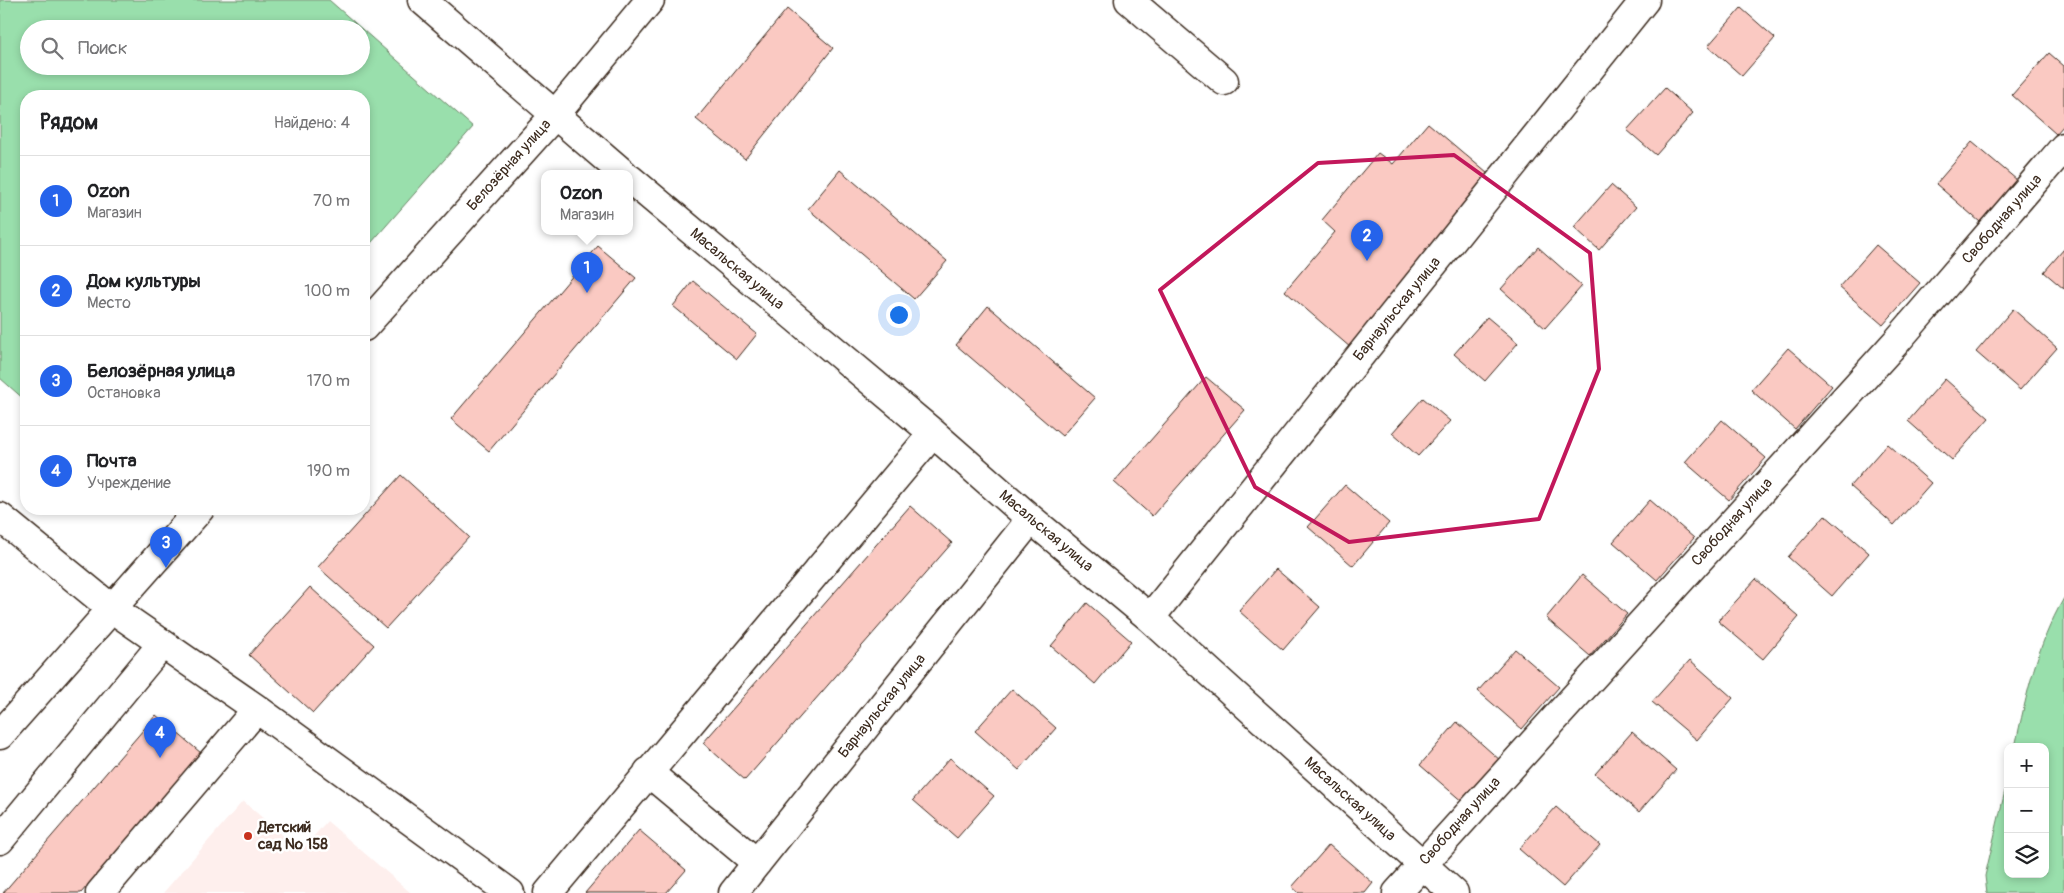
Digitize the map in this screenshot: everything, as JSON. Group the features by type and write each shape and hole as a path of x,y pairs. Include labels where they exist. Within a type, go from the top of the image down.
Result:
{"street":[{"path":"422,0 554,116 619,170"},
{"name":"Белозёрная улица","path":"370,320 554,116 650,0"},
{"path":"1128,0 1224,81"},
{"name":"Барнаульская улица","path":"1150,618 1644,0"},
{"name":"Свободная улица","path":"1397,893 1421,864 1896,341 2064,147"},
{"name":"Масальская улица","path":"633,182 1150,618 1454,893"},
{"path":"548,893 933,433"},
{"path":"0,735 195,515"},
{"path":"0,517 111,608 257,709 510,893"},
{"name":"Барнаульская улица","path":"733,893 1031,519"},
{"path":"0,840 162,644"},
{"path":"100,893 257,709"},
{"path":"648,772 757,863"}],"highlighted area":[{"path":"1454,155 1590,253 1599,369 1539,519 1349,542 1255,487 1160,290 1318,163"}],"shaded area":[{"name":"Детский сад № 158","path":"243,801 301,851 327,821 411,893 163,893"}],"green space":[{"path":"0,0 329,0 352,20 20,20 20,75 370,75 370,36 473,127 370,244 370,90 20,90 20,396 0,378"},
{"path":"2064,598 2064,893 1987,893 1985,876 2004,795 2004,878 2049,878 2049,743 2016,743 2028,689 2039,652 2054,616"}],"building":[{"path":"1741,8 1775,38 1742,76 1708,46"},
{"path":"787,9 833,48 745,159 696,119"},
{"path":"2049,53 2064,66 2064,125 2056,134 2012,95"},
{"path":"1665,88 1693,113 1656,155 1627,130"},
{"path":"1428,123 1494,179 1351,348 1285,291 1335,232 1322,220 1378,153 1393,164"},
{"path":"1972,142 2017,180 1980,222 1936,184"},
{"path":"840,170 947,261 914,299 808,209"},
{"path":"1611,185 1636,207 1599,250 1574,227"},
{"path":"1876,245 1920,283 1883,325 1839,287"},
{"path":"598,246 636,278 489,451 451,419"},
{"path":"1538,247 1582,286 1545,328 1501,289"},
{"path":"2064,249 2064,289 2044,272"},
{"path":"693,281 757,334 737,359 673,306"},
{"path":"988,306 1095,398 1062,436 956,345"},
{"path":"2013,309 2057,348 2020,390 1976,352"},
{"path":"1487,317 1518,343 1485,381 1454,354"},
{"path":"1788,348 1832,386 1795,429 1751,390"},
{"path":"1206,377 1245,410 1152,516 1114,482"},
{"path":"1945,379 1989,418 1952,460 1908,421"},
{"path":"1423,398 1450,421 1418,456 1392,433"},
{"path":"1722,420 1766,458 1729,500 1685,462"},
{"path":"1887,444 1931,483 1894,525 1850,486"},
{"path":"401,475 469,537 386,628 318,567 365,515 370,515 370,509"},
{"path":"1345,485 1389,523 1353,566 1308,527"},
{"path":"1650,500 1694,538 1657,580 1613,542"},
{"path":"910,506 952,543 745,780 703,743"},
{"path":"1825,515 1869,553 1832,596 1788,557"},
{"path":"1276,569 1320,607 1283,650 1239,611"},
{"path":"1582,575 1627,614 1590,656 1546,618"},
{"path":"1756,579 1799,617 1763,659 1718,621"},
{"path":"310,587 374,645 313,713 249,655"},
{"path":"1087,603 1131,641 1095,684 1051,646"},
{"path":"1515,649 1559,687 1522,729 1478,691"},
{"path":"1690,660 1733,698 1697,740 1652,702"},
{"path":"1012,689 1056,728 1019,770 975,731"},
{"path":"156,715 201,753 81,893 3,893"},
{"path":"1457,722 1501,761 1464,803 1420,765"},
{"path":"1632,732 1676,770 1639,812 1595,774"},
{"path":"950,758 994,796 957,838 913,800"},
{"path":"1556,807 1600,845 1563,887 1519,849"},
{"path":"639,830 686,870 666,893 585,893"},
{"path":"1329,845 1373,883 1365,893 1299,893 1292,887"}],"place":[{"name":"Дом культуры","path":"1367,261"},
{"name":"Ozon","path":"587,293"},
{"name":"Белозёрная улица","path":"166,568"},
{"name":"Почта","path":"160,758"},
{"name":"Детский сад № 158","path":"248,836"}]}
